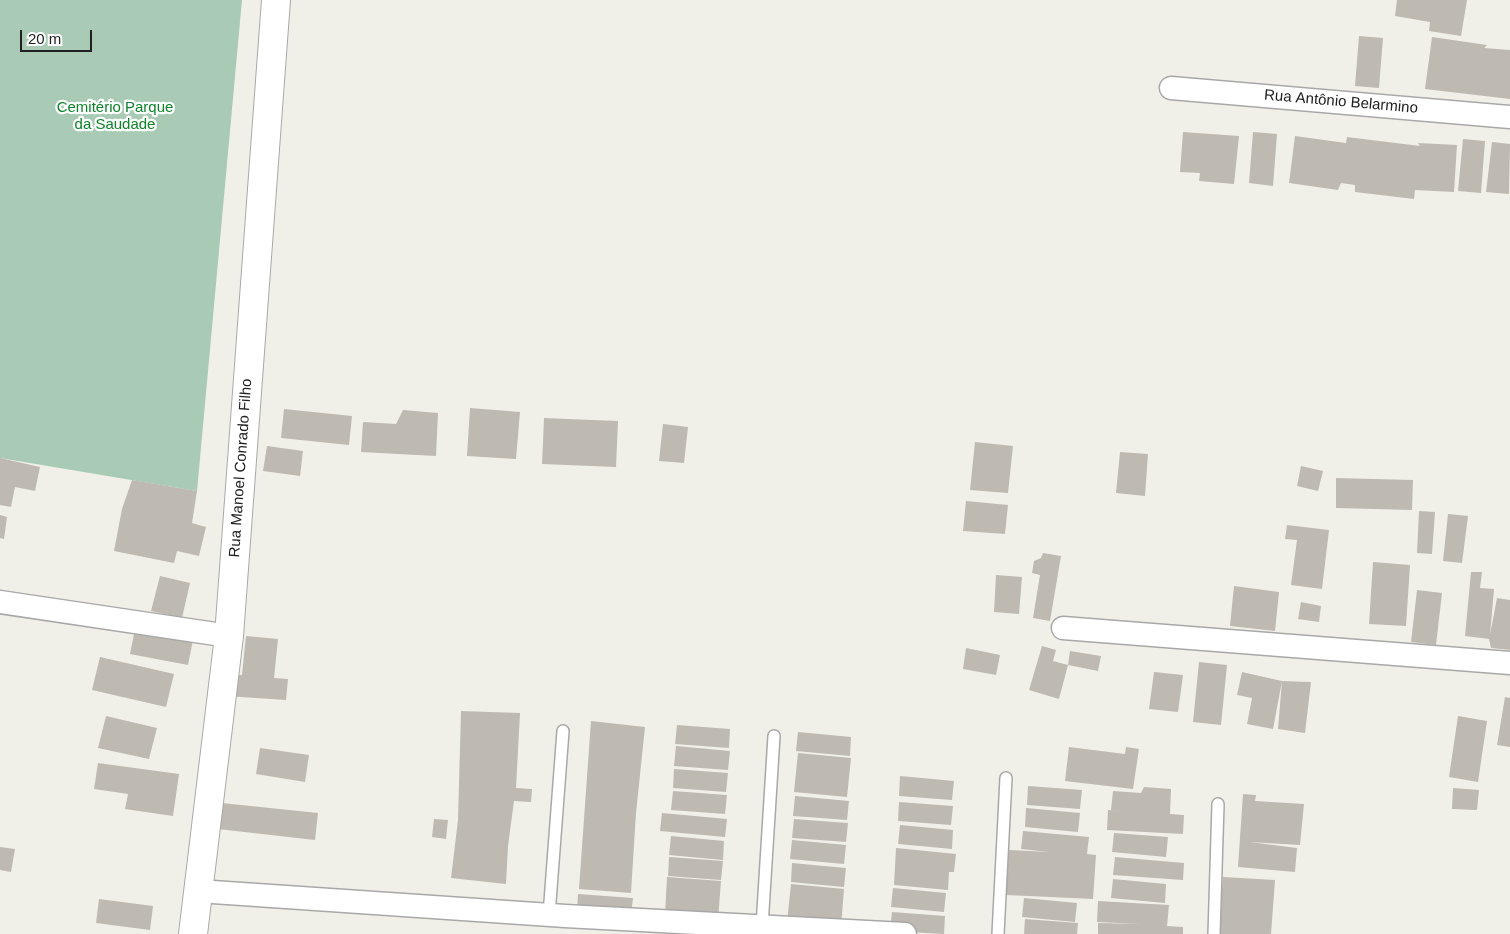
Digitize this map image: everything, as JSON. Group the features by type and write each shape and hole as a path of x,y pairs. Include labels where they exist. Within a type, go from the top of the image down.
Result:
{"street":[{"name":"Rua Manoel Conrado Filho","path":"193,934 229,636 276,0"},
{"name":"Rua Antônio Belarmino","path":"1171,88 1510,117"},
{"path":"0,602 229,636"},
{"path":"1063,628 1510,663"},
{"path":"198,891 549,915 905,934"}],"lane":[{"path":"549,915 563,731"},
{"path":"762,926 774,736"},
{"path":"998,934 1006,778"},
{"path":"1214,934 1218,804"}],"green space":[{"name":"Cemitério Parque da Saudade","path":"0,0 242,0 197,491 0,458"}],"building":[{"path":"1397,0 1467,0 1461,36 1429,31 1430,22 1395,16"},
{"path":"1359,36 1383,38 1379,88 1355,86"},
{"path":"1432,37 1487,45 1484,48 1510,50 1510,99 1425,89"},
{"path":"1183,132 1239,136 1234,184 1199,181 1200,173 1180,172"},
{"path":"1253,132 1277,134 1273,186 1249,183"},
{"path":"1295,136 1346,143 1347,137 1420,146 1418,143 1457,145 1454,192 1415,190 1414,199 1355,192 1355,185 1341,183 1338,190 1289,183"},
{"path":"1463,139 1485,141 1481,193 1458,191"},
{"path":"1492,142 1510,144 1509,194 1486,192"},
{"path":"470,408 520,412 516,459 467,456"},
{"path":"284,409 352,416 349,445 281,438"},
{"path":"403,410 438,413 436,456 361,452 363,422 396,424"},
{"path":"544,418 618,421 616,467 542,464"},
{"path":"663,424 688,427 684,463 659,461"},
{"path":"975,442 1013,446 1008,493 970,490"},
{"path":"267,446 303,451 300,476 263,471"},
{"path":"1120,452 1148,454 1145,496 1116,493"},
{"path":"0,458 40,467 35,491 15,487 11,507 0,505"},
{"path":"1301,466 1323,471 1318,491 1297,486"},
{"path":"1336,478 1413,480 1412,510 1336,508"},
{"path":"132,480 197,491 192,523 206,527 199,556 177,551 174,563 114,551 122,509"},
{"path":"966,501 1008,505 1005,534 963,531"},
{"path":"1419,511 1435,512 1432,554 1417,553"},
{"path":"1448,514 1468,516 1462,563 1443,561"},
{"path":"0,515 7,517 4,539 0,538"},
{"path":"1287,525 1329,530 1322,589 1291,585 1297,540 1285,539"},
{"path":"1043,553 1061,556 1050,621 1033,618 1040,575 1032,573 1034,561 1041,558"},
{"path":"1373,562 1410,565 1406,626 1369,624"},
{"path":"1471,572 1482,572 1480,588 1494,589 1490,635 1497,598 1510,600 1510,650 1491,648 1489,639 1465,636"},
{"path":"996,575 1022,577 1019,614 994,612"},
{"path":"160,576 190,583 182,618 151,611"},
{"path":"1234,586 1279,592 1275,631 1230,626"},
{"path":"1417,590 1442,593 1436,645 1411,642"},
{"path":"1301,602 1321,606 1319,622 1298,619"},
{"path":"135,629 193,640 188,665 130,654"},
{"path":"246,636 278,639 274,678 288,679 286,700 226,696 233,675 242,675"},
{"path":"1042,646 1056,650 1053,661 1068,665 1059,699 1029,690"},
{"path":"966,648 1000,655 996,675 963,669"},
{"path":"1070,651 1101,656 1098,671 1068,665"},
{"path":"100,657 174,674 166,707 92,690"},
{"path":"1199,662 1227,665 1221,725 1193,722"},
{"path":"1154,672 1183,675 1178,712 1149,709"},
{"path":"1242,672 1282,681 1273,729 1247,724 1252,698 1237,695"},
{"path":"1282,681 1311,682 1305,733 1278,729"},
{"path":"1505,697 1510,698 1510,747 1497,745"},
{"path":"461,711 520,713 516,788 532,789 531,802 514,801 508,846 506,884 451,878 458,820"},
{"path":"106,716 157,728 149,759 98,748"},
{"path":"1458,716 1487,721 1478,782 1449,777"},
{"path":"591,721 645,727 636,813 631,893 579,889"},
{"path":"677,725 730,729 729,748 675,744"},
{"path":"798,732 851,737 850,756 796,751"},
{"path":"676,746 730,751 728,770 674,766"},
{"path":"1069,747 1125,754 1126,747 1139,749 1133,789 1065,781"},
{"path":"260,748 309,755 305,782 256,774"},
{"path":"798,753 851,758 847,797 794,792"},
{"path":"98,763 179,774 173,816 125,809 128,794 94,789"},
{"path":"674,769 728,773 726,792 673,788"},
{"path":"900,776 954,781 952,800 899,796"},
{"path":"1028,786 1082,790 1080,809 1027,805"},
{"path":"1144,787 1171,789 1170,814 1184,815 1183,834 1107,830 1108,810 1126,811 1111,810 1113,791 1141,793"},
{"path":"1453,788 1479,790 1477,810 1452,809"},
{"path":"673,791 727,795 725,814 671,810"},
{"path":"1243,794 1256,795 1255,801 1304,804 1300,845 1249,842 1297,848 1295,872 1238,867"},
{"path":"795,796 849,801 847,820 793,816"},
{"path":"899,802 953,806 951,825 898,821"},
{"path":"222,803 318,813 315,840 218,829"},
{"path":"1026,808 1080,813 1078,832 1025,827"},
{"path":"662,813 727,819 725,837 660,831"},
{"path":"434,819 448,820 446,839 432,837"},
{"path":"794,819 848,823 846,842 792,838"},
{"path":"900,825 953,830 952,849 898,844"},
{"path":"1023,831 1089,837 1087,854 1096,855 1093,899 1006,895 1009,850 1049,852 1021,849"},
{"path":"1114,833 1168,837 1166,857 1112,852"},
{"path":"671,836 724,841 723,860 669,855"},
{"path":"792,840 846,845 844,864 790,859"},
{"path":"0,847 15,849 11,872 0,870"},
{"path":"896,848 956,854 954,872 949,872 948,890 894,885"},
{"path":"669,857 723,861 721,880 668,876"},
{"path":"1115,857 1184,863 1183,880 1113,875"},
{"path":"792,863 846,868 844,887 791,882"},
{"path":"667,877 721,881 718,920 665,915"},
{"path":"1223,877 1275,880 1271,934 1218,934"},
{"path":"1113,879 1166,884 1165,903 1111,898"},
{"path":"791,884 844,889 841,927 787,922"},
{"path":"893,888 946,893 944,912 891,907"},
{"path":"578,894 633,898 631,915 577,911"},
{"path":"1024,898 1077,903 1075,922 1022,917"},
{"path":"99,899 153,906 150,930 96,923"},
{"path":"1098,901 1169,905 1167,926 1183,927 1183,934 1098,934 1098,923 1141,924 1097,922"},
{"path":"892,912 945,916 944,934 890,931"},
{"path":"1025,919 1078,923 1077,934 1024,934"}]}
